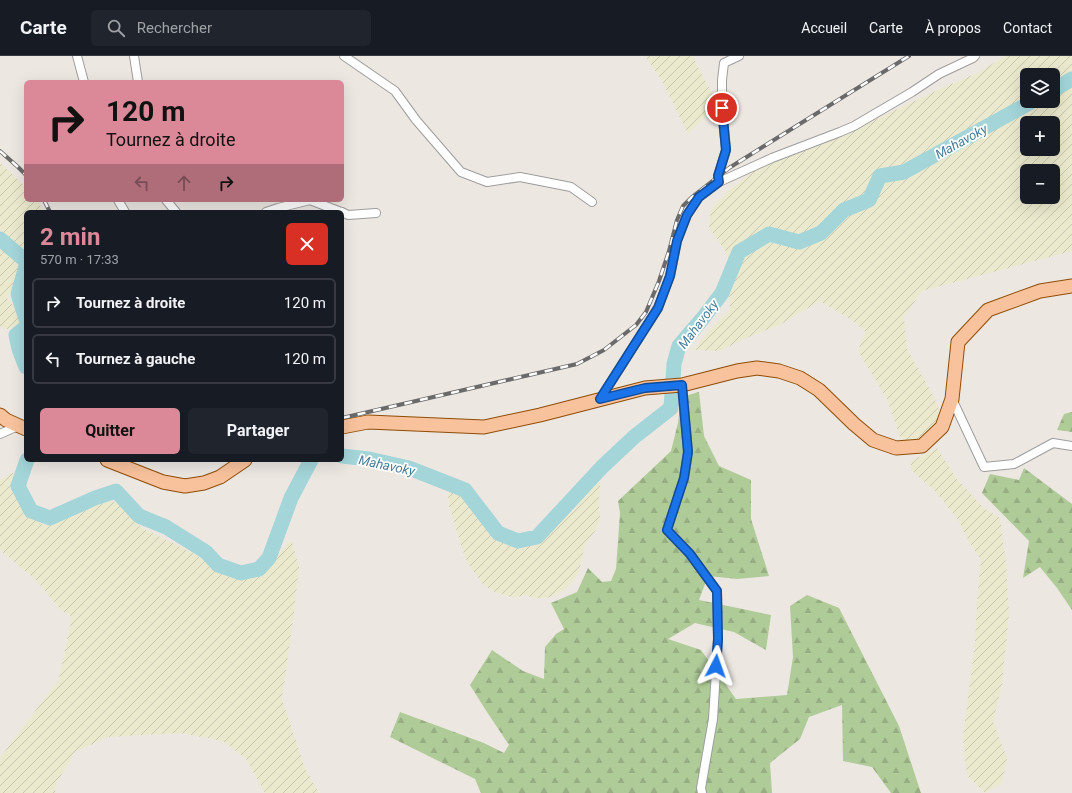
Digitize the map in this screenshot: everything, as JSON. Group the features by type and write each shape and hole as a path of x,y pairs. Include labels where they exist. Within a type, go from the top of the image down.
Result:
{"main road":[{"path":"344,427 368,422 484,427 540,415 645,388 682,385 737,371 757,368 779,371 800,378 820,390 854,424 873,440 896,448 922,446 942,427 952,398 958,342 988,310 1040,290 1072,286"},
{"path":"0,415 6,420 22,428"},
{"path":"112,462 163,482 185,486 204,483 220,478 242,462"}],"street":[{"path":"78,56 84,80"},
{"path":"134,56 138,80"},
{"path":"344,56 394,90 416,120 461,172 487,182 520,177 571,187 592,202"},
{"path":"719,182 718,176 726,150 722,108 722,80 724,63 739,56"},
{"path":"600,399 658,308 670,276 677,241 687,215 699,197 719,182 772,158 854,126 912,92 939,74 974,58 975,56"},
{"path":"168,202 174,210"},
{"path":"272,210 302,202"},
{"path":"315,202 337,210"},
{"path":"344,213 348,215 376,213"},
{"path":"682,385 688,452 684,478 667,530 690,554 717,591 718,639 713,719 701,788 702,793"},
{"path":"952,398 984,468 1014,464 1053,444 1072,446"},
{"path":"0,434 22,428"}],"shaded area":[{"path":"645,56 692,56 718,104 688,134 661,79"},
{"path":"1005,56 1072,56 1072,251 922,291 904,317 907,349 934,397 941,414 938,428 928,435 918,439 906,441 900,437 887,399 858,351 865,331 853,321 820,301 781,324 744,339 720,351 694,350 710,329 730,310 729,293 735,282 727,253 709,228 711,209 727,192 761,166 821,145 979,72"},
{"path":"0,163 24,186 24,202 38,202 43,210 24,210 24,250 8,241 0,231"},
{"path":"0,245 18,261 21,270 19,278 7,298 21,312 23,318 14,328 8,329 0,326"},
{"path":"937,448 957,479 984,508 1000,518 1006,563 1009,614 1002,685 993,722 1007,758 1002,783 985,793 967,776 963,737 975,643 981,560 958,520 936,492 911,470 911,461"},
{"path":"13,472 18,503 45,526 78,514 99,501 116,502 140,527 185,549 239,579 268,568 291,539 299,567 282,699 305,768 319,793 265,793 246,759 223,741 180,733 108,737 75,752 57,782 55,793 0,793 0,758 59,679 72,617 60,609 36,580 0,550 0,480"},
{"path":"596,478 600,484 600,521 585,545 579,572 569,586 551,597 532,598 527,595 511,597 495,592 482,583 467,562 460,542 449,506 448,495 451,491 466,495 491,529 503,541 511,544 527,545 544,538 559,522 573,511"}],"green space":[{"path":"699,392 704,436 719,466 751,480 751,519 769,576 737,579 708,576 699,600 771,615 766,650 734,632 695,623 668,639 701,650 736,699 787,695 793,657 790,606 807,595 839,608 899,726 921,793 891,793 872,767 843,761 842,705 809,717 800,739 770,763 772,793 481,793 475,779 390,737 400,712 484,743 504,753 509,745 470,685 492,650 523,671 544,679 545,647 556,634 564,629 551,603 577,592 588,568 602,582 611,581 616,569 620,513 618,501 671,451 678,423 681,397"},
{"path":"1072,412 1072,432 1057,430 1064,414"},
{"path":"1024,468 1072,504 1072,610 1040,567 1023,578 1029,541 982,493 990,474 1019,480"}],"waterway":[{"name":"Mahavoky","path":"1060,86 1072,79"},
{"name":"Mahavoky","path":"344,456 369,459 409,468 465,490 498,533 518,541 537,537 602,467 634,437 671,408 674,364 679,346 722,293 739,252 769,234 799,242 821,233 844,210 869,200 880,176 904,172 1020,108"},
{"name":"Mahavoky","path":"0,239 24,259"},
{"name":"Mahavoky","path":"24,273 18,294 24,313"},
{"name":"Mahavoky","path":"24,329 16,335 24,362"},
{"name":"Mahavoky","path":"26,462 18,486 31,511 50,518 95,498 116,491 139,516 166,527 206,552 218,565 241,573 259,569 269,558 291,498 310,462"}],"railway":[{"path":"344,418 577,364 604,350 636,325 646,312 659,281 677,220 683,206 692,197 729,168 909,56"},
{"path":"0,151 24,173"},
{"path":"45,202 49,210"}],"route":[{"path":"716,666 718,639 717,591 690,554 667,530 684,478 688,452 682,385 645,388 600,399 658,308 670,276 677,241 687,215 699,197 719,182 718,176 726,150 722,108"}]}
